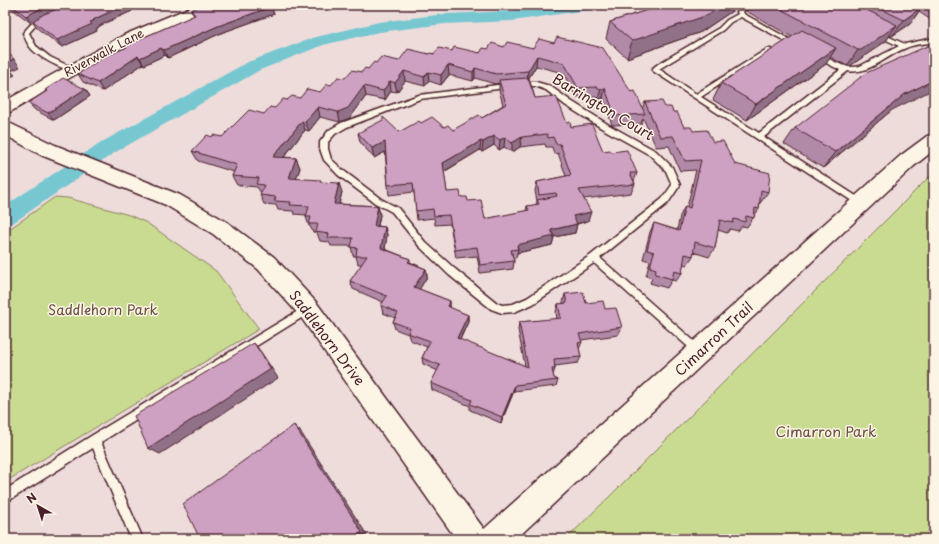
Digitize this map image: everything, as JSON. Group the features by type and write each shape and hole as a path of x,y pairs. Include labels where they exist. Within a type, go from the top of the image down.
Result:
{"street":[{"name":"Riverwalk Lane","path":"5,108 129,38 207,5"},
{"name":"Saddlehorn Drive","path":"5,127 48,150 173,200 220,228 266,263 308,309 474,539"},
{"name":"Cimarron Trail","path":"495,539 907,161 934,141"}],"lane":[{"path":"741,15 740,12 746,5"},
{"path":"741,15 807,51"},
{"path":"741,15 729,21 721,29 655,69 660,75 862,203"},
{"path":"53,16 33,25 26,33 33,47 48,58 72,69"},
{"path":"869,29 904,46"},
{"path":"759,137 845,70 862,68 904,46 934,40"},
{"path":"696,97 769,50"},
{"path":"814,54 845,70"},
{"name":"Barrington Court","path":"521,84 536,84 548,88 568,103 606,127 653,153 669,169 676,185 665,202 594,258 530,300 514,308 502,309 494,306 452,272 422,244 395,210 378,201 341,173 328,160 324,149 324,142 332,132 344,125 419,97 521,84"},
{"path":"594,258 700,352"},
{"path":"5,497 308,309"},
{"path":"95,440 137,539"}],"green space":[{"name":"Cimarron Park","path":"934,172 934,539 566,539 611,495"},
{"name":"Saddlehorn Park","path":"55,197 68,198 129,215 147,223 216,271 259,329 5,482 5,232"}],"building":[{"path":"11,5 48,5 26,16"},
{"path":"68,5 126,5 93,20 94,21 90,22 92,24 57,40 33,21 44,14"},
{"path":"202,5 269,5 271,7 218,26 164,50 161,48 140,58 138,56 98,83 78,74 104,57 127,47 126,45 195,15 191,10"},
{"path":"663,5 723,5 708,15 632,41 610,22"},
{"path":"773,5 857,5 897,25 861,50 858,50"},
{"path":"873,5 917,5 922,7 904,20"},
{"path":"802,30 836,48 756,104 721,83"},
{"path":"557,37 603,48 631,92 635,91 645,114 615,116 605,88 578,88 564,63 537,56 528,71 496,74 475,68 473,72 448,65 441,75 428,72 424,77 404,71 395,83 390,81 383,91 364,86 348,108 338,112 318,107 305,122 302,121 273,157 296,158 289,178 339,183 334,204 378,206 374,226 385,227 381,248 410,259 408,262 426,269 414,287 450,301 447,306 468,315 457,338 528,367 519,322 561,318 558,304 567,303 565,294 583,292 586,303 603,301 605,309 616,308 622,327 579,334 582,342 578,343 581,357 554,359 555,369 552,369 554,378 558,380 515,385 502,417 470,404 472,400 431,383 440,365 422,358 430,341 408,333 410,328 393,322 398,313 381,305 387,296 350,281 367,256 356,256 357,248 351,247 353,238 328,238 329,234 316,232 318,224 309,224 311,217 306,217 309,206 290,205 291,202 274,201 276,197 260,195 264,185 256,184 259,178 232,176 237,165 192,151 207,135 212,137 213,135 222,137 249,110 264,114 270,107 275,108 283,99 287,100 292,96 300,98 307,89 320,92 327,84 331,85 338,77 345,78 352,70 362,72 365,68 368,69 374,62 376,63 381,57 399,61 408,49 434,54 439,48 452,51 454,47 480,53 483,48 488,49 492,43 504,47 507,42 533,48 539,39 554,43"},
{"path":"934,43 934,80 905,94 835,152 795,128 866,73"},
{"path":"5,49 14,59 5,63"},
{"path":"63,78 85,89 48,113 28,103 47,91 45,90"},
{"path":"528,78 535,98 556,96 567,123 570,122 571,127 592,124 603,151 610,150 611,152 627,150 637,173 630,173 635,184 579,190 591,212 573,216 577,224 551,230 554,236 517,245 518,249 511,250 514,261 480,265 477,247 455,250 449,215 434,216 433,209 416,211 413,183 388,185 385,142 372,148 358,133 383,120 383,117 399,132 419,121 421,123 432,117 444,127 448,125 453,130 479,115 482,118 506,104 499,80","holes":["547,134 548,138 553,137 556,144 560,144 571,175 537,182 539,195 556,193 557,196 537,200 539,204 527,206 529,210 485,219 481,200 468,201 467,197 461,197 460,191 447,192 443,163 481,141 483,142 494,136 500,140 505,137 512,143 522,137"]},
{"path":"662,101 665,107 671,107 673,112 677,112 684,127 691,127 693,131 707,130 713,142 723,141 735,164 770,173 768,192 761,190 759,209 755,208 754,218 746,216 745,222 734,219 733,223 720,220 715,248 695,242 693,256 685,254 682,273 674,271 672,279 655,274 656,269 650,267 654,252 647,250 654,223 679,231 685,206 690,208 701,160 685,161 673,136 660,137 645,102"},
{"path":"254,343 271,369 148,448 134,416"},
{"path":"294,425 362,532 353,539 200,539 183,504"}],"waterway":[{"path":"5,217 107,148 254,66 318,41 379,27 445,19 512,16 587,5"}]}
